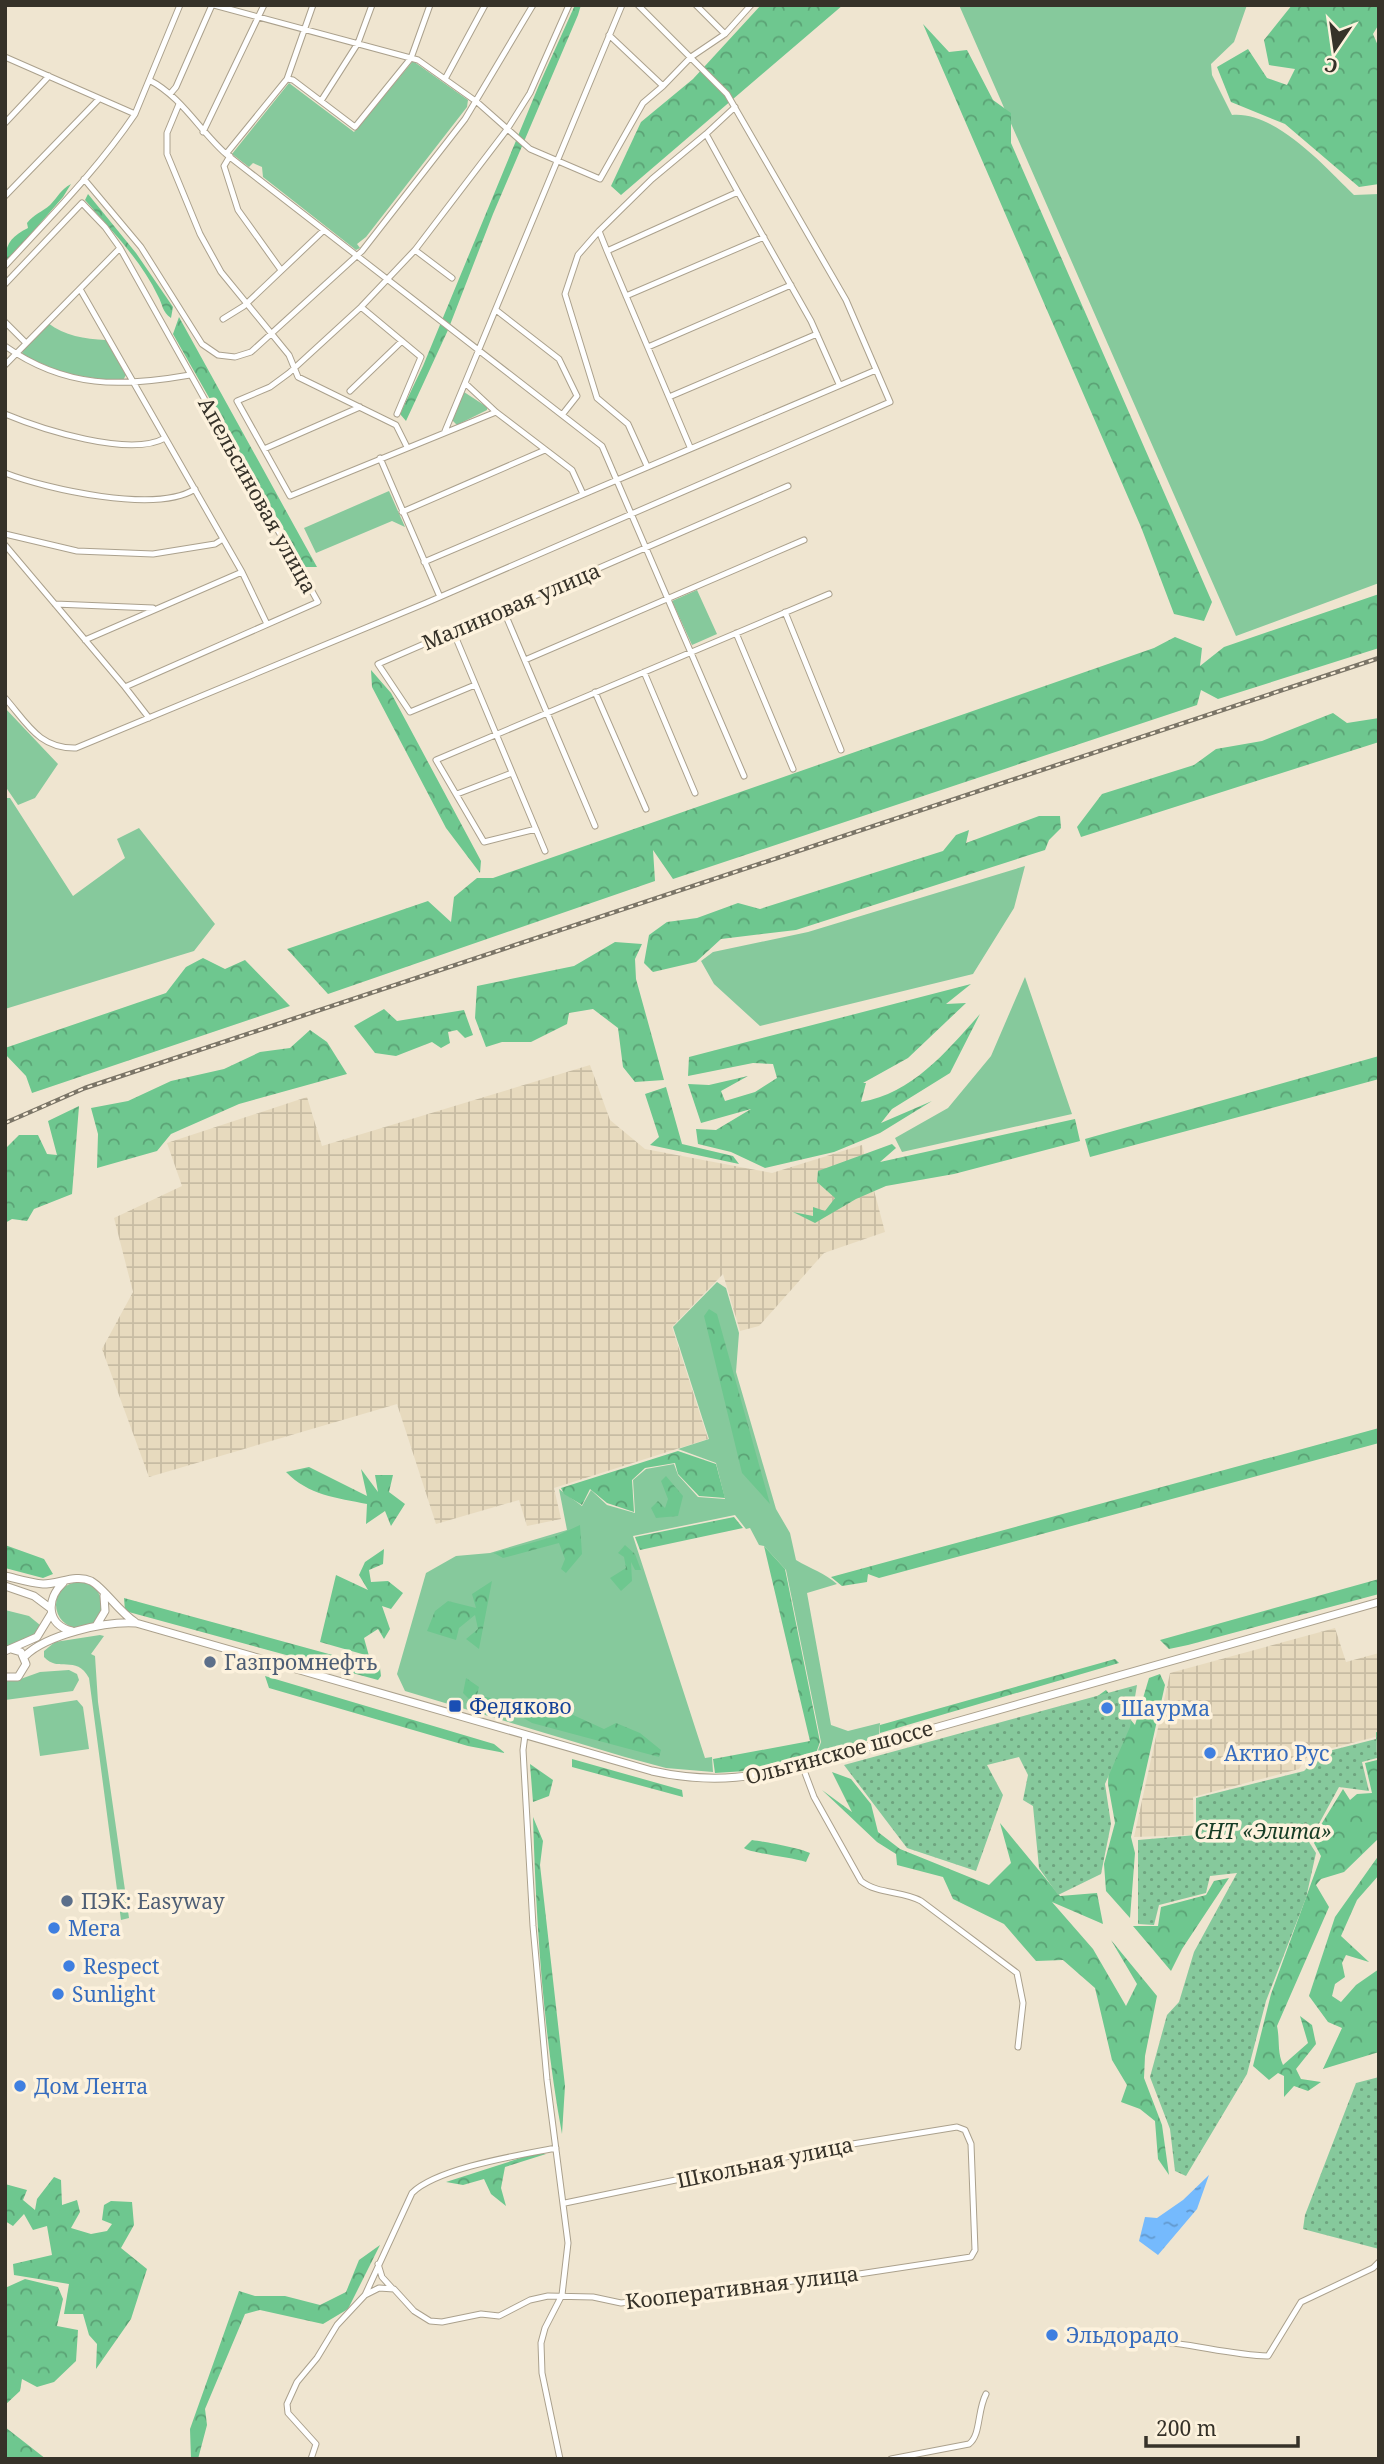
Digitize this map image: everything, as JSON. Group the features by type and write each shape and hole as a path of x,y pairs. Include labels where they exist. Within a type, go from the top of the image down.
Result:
{"main road":[{"path":"5,1576 34,1583 63,1583 83,1578 99,1587 104,1595 136,1623"},
{"path":"8,1650 37,1637 50,1611 52,1596 63,1583"},
{"path":"5,1586 33,1596 67,1630 80,1632"},
{"path":"89,1630 103,1619 106,1604 104,1595"},
{"name":"Ольгинское шоссе","path":"136,1623 525,1735 695,1779 736,1780 802,1765 1379,1602"},
{"path":"25,1656 45,1640 113,1623 136,1623"},
{"path":"8,1650 25,1656"},
{"path":"5,1676 21,1675 26,1664 25,1656"}],"street":[{"path":"5,265 84,179 135,114 180,5"},
{"path":"170,94 213,5 411,58 477,102 530,149 600,179 643,103 691,57 725,34 751,5"},
{"path":"203,132 264,5"},
{"path":"281,270 238,210 223,166 228,155 287,79 313,5"},
{"path":"321,101 358,43 372,5"},
{"path":"287,79 293,80 355,127 411,58 430,5"},
{"path":"445,79 485,5"},
{"path":"84,179 141,247 202,344 218,355 235,357 251,352 358,256 477,102 533,5"},
{"path":"496,412 445,430 290,496 237,401 270,387 294,369 361,307 415,250 508,128 530,93 569,5"},
{"path":"445,430 622,5"},
{"path":"5,698 39,738 58,749 75,748 440,597 890,402 836,280 727,94 638,5"},
{"path":"696,5 725,34"},
{"path":"609,35 663,86"},
{"path":"5,57 135,114"},
{"path":"5,122 49,76"},
{"path":"149,80 170,94 203,132 228,155 602,446 688,653 744,776"},
{"path":"5,196 99,99"},
{"path":"179,104 167,133 170,166 200,234 221,272 273,332 289,355 298,377 396,425 407,447"},
{"path":"647,466 628,424 597,398 565,294 578,255 652,179 735,107"},
{"path":"706,134 791,285 839,384"},
{"path":"607,251 738,192"},
{"name":"Апельсиновая улица","path":"5,284 82,203 120,248 318,602 125,687"},
{"path":"223,319 247,302 324,230"},
{"path":"599,232 690,447"},
{"path":"626,296 764,237"},
{"path":"5,365 120,248"},
{"path":"415,250 452,278"},
{"path":"648,347 791,285"},
{"path":"80,289 242,572 267,624"},
{"path":"361,307 421,356 397,414"},
{"path":"496,310 559,359 577,396 562,415"},
{"path":"5,322 26,343"},
{"path":"669,397 817,334"},
{"path":"350,391 402,341"},
{"name":"Апельсиновая улица","path":"5,346 53,371 96,382 135,384 190,375"},
{"path":"424,562 876,370"},
{"path":"465,383 496,412 572,470 583,494"},
{"path":"264,449 360,407"},
{"path":"5,414 77,438 156,443 165,438"},
{"path":"402,512 545,450"},
{"path":"380,458 440,597"},
{"path":"5,473 36,485 87,496 142,499 177,495 195,489"},
{"name":"Малиновая улица","path":"475,685 410,712 378,664 788,486"},
{"path":"5,534 77,551 153,554 215,544 223,539"},
{"path":"525,660 804,540"},
{"path":"5,545 149,718"},
{"path":"85,640 242,572"},
{"path":"536,829 484,842 436,760 829,594"},
{"path":"55,604 158,608"},
{"path":"503,609 595,825"},
{"path":"785,612 841,750"},
{"path":"453,631 545,851"},
{"path":"736,633 793,769"},
{"path":"644,672 695,793"},
{"path":"596,692 646,809"},
{"path":"457,794 512,773"},
{"path":"525,1735 523,1750 533,1927 556,2148 565,2203 568,2266 562,2295 545,2328 541,2343 542,2373 560,2459"},
{"path":"802,1765 814,1797 861,1881 874,1888 913,1896 1017,1973 1023,2003 1018,2047"},
{"name":"Школьная улица","path":"565,2203 861,2141 943,2127 965,2130 971,2144 975,2211 975,2250 971,2257"},
{"path":"310,2459 316,2444 288,2413 290,2394 337,2325 365,2295 408,2198 421,2185 497,2160 556,2148"},
{"name":"Кооперативная улица","path":"394,2289 414,2311 430,2321 442,2322 481,2314 499,2316 530,2300 562,2295 593,2297 621,2303 793,2281 813,2281 971,2257"},
{"path":"1151,2341 1191,2343 1246,2356 1268,2356 1301,2302 1373,2268 1379,2262"},
{"path":"378,2264 382,2277 394,2289"},
{"path":"365,2295 379,2288 394,2289"},
{"path":"891,2459 969,2444 977,2434 978,2408 986,2394"}],"shaded area":[{"path":"590,1065 610,1120 645,1149 772,1173 862,1145 885,1232 824,1253 759,1326 740,1331 723,1274 672,1327 708,1439 554,1488 561,1519 527,1526 519,1500 436,1524 397,1404 149,1477 102,1349 133,1292 114,1218 182,1186 167,1143 307,1097 322,1146"},
{"path":"1335,1628 1346,1662 1379,1653 1379,1736 1309,1754 1299,1769 1193,1797 1194,1835 1134,1837 1170,1673"}],"green space":[{"path":"575,5 581,5 578,15 493,214 448,330 406,421 400,414 423,366 539,85"},
{"path":"761,5 843,5 621,195 611,186 641,122 693,79"},
{"path":"959,5 1247,5 1234,42 1211,64 1212,75 1232,115 1249,116 1282,131 1314,156 1354,195 1379,194 1379,583 1236,636"},
{"path":"1292,5 1379,5 1379,24 1373,34 1379,48 1379,184 1359,187 1285,124 1231,102 1217,67 1248,49 1267,78 1287,85 1295,69 1269,65 1264,40"},
{"path":"923,24 949,52 967,50 993,100 1011,113 1011,143 1212,602 1204,621 1174,614 1141,527"},
{"path":"413,61 468,100 467,107 366,237 357,244 360,248 356,250 263,177 262,167 253,163 249,167 232,154 289,83 354,132"},
{"path":"71,184 63,197 5,264 6,252 13,238 28,228 27,223"},
{"path":"88,194 136,253 173,307 171,318 164,311 160,299 134,257 85,200"},
{"path":"179,317 317,567 305,567 173,334"},
{"path":"48,323 75,336 106,340 126,375 122,382 66,374 24,356 21,350"},
{"path":"464,392 487,407 487,410 457,425 452,420"},
{"path":"389,491 405,527 392,521 316,553 304,528"},
{"path":"697,590 717,634 692,645 672,601"},
{"path":"1379,594 1379,648 1218,699 1201,690 1197,705 673,879 653,850 655,881 328,994 287,949 428,901 451,922 454,897 477,878 493,878 1154,648 1175,637 1202,648 1200,666 1224,647"},
{"path":"371,670 391,693 481,861 480,873 446,828 372,687"},
{"path":"5,708 58,764 35,798 18,805 5,786"},
{"path":"1333,713 1347,723 1379,718 1379,742 1081,837 1077,827 1102,794 1194,765 1216,749 1262,741"},
{"path":"5,798 10,798 73,896 125,858 117,839 139,828 215,924 194,951 5,1009"},
{"path":"1039,816 1060,816 1061,828 1049,840 1045,850 796,930 721,939 696,962 653,972 644,963 649,935 667,922 697,918 738,903 760,909 943,851 956,835 969,830 966,843"},
{"path":"1025,866 1014,908 973,974 760,1026 714,984 701,961 713,952 808,932"},
{"path":"615,942 642,944 635,959 636,979 664,1080 635,1082 623,1067 618,1028 593,1009 569,1013 567,1024 531,1042 502,1042 486,1047 475,1018 477,986 574,966"},
{"path":"203,958 225,969 245,960 290,1006 32,1093 26,1076 5,1054 5,1048 166,993 186,967"},
{"path":"1025,977 1072,1114 902,1152 895,1138 948,1108 991,1056"},
{"path":"971,984 946,1004 966,1003 908,1058 863,1083 866,1083 861,1102 897,1090 942,1056 980,1014 950,1073 892,1109 881,1123 932,1101 880,1133 834,1152 765,1168 731,1152 698,1144 696,1129 716,1130 751,1109 701,1123 688,1084 709,1085 748,1076 721,1091 725,1101 755,1092 777,1078 773,1064 753,1063 688,1076 689,1057"},
{"path":"384,1009 397,1021 464,1010 473,1035 465,1038 457,1030 448,1032 450,1043 441,1048 432,1042 396,1056 375,1053 354,1026"},
{"path":"310,1030 327,1042 347,1074 239,1104 171,1134 157,1151 97,1168 98,1134 91,1108 128,1101 171,1081 224,1069 260,1052 290,1048"},
{"path":"1379,1056 1379,1079 1090,1157 1085,1139"},
{"path":"666,1087 682,1144 733,1156 739,1164 650,1145 659,1137 645,1094"},
{"path":"79,1106 72,1194 34,1209 27,1221 12,1219 5,1223 5,1149 19,1135 38,1135 47,1154 57,1155 48,1121"},
{"path":"1075,1119 1080,1141 954,1174 886,1186 856,1199 815,1223 793,1212 813,1216 813,1207 825,1211 835,1198 817,1182 818,1171 892,1144 896,1148 880,1162"},
{"path":"717,1282 726,1288 739,1333 736,1372 776,1509 790,1533 796,1560 837,1584 807,1593 831,1725 848,1731 880,1723 879,1737 816,1756 821,1742 786,1570 764,1546 759,1545 750,1528 746,1529 735,1515 633,1536 705,1758 712,1757 713,1772 666,1768 405,1691 397,1674 426,1573 456,1556 490,1553 567,1530 559,1489 582,1506 591,1490 607,1505 635,1513 633,1480 646,1469 674,1464 678,1475 698,1497 725,1499 716,1463 678,1449 709,1439 673,1327"},
{"path":"709,1309 717,1314 770,1504 742,1473 704,1316"},
{"path":"1379,1428 1379,1443 879,1578 868,1574 867,1582 842,1586 831,1577"},
{"path":"678,1451 716,1464 725,1498 699,1496 678,1474 675,1463 645,1468 632,1480 634,1512 607,1503 590,1489 582,1505 564,1494 561,1488"},
{"path":"309,1467 367,1496 361,1469 378,1492 375,1475 393,1475 389,1492 405,1504 391,1526 385,1511 366,1524 367,1504 313,1491 286,1472"},
{"path":"666,1476 683,1496 678,1516 656,1518 651,1508 658,1501 665,1508 668,1499 661,1481"},
{"path":"734,1517 743,1528 640,1550 635,1537"},
{"path":"580,1525 582,1554 566,1573 561,1569 565,1559 559,1543 503,1558 494,1553 556,1536"},
{"path":"5,1545 44,1559 53,1574 43,1578 5,1568"},
{"path":"625,1545 635,1554 641,1570 635,1570 631,1562 632,1581 621,1591 610,1578 626,1568 624,1557 618,1553"},
{"path":"764,1546 785,1569 820,1742 815,1756 761,1770 715,1773 713,1759 810,1741"},
{"path":"384,1549 383,1564 369,1570 371,1582 388,1581 403,1593 391,1609 382,1606 390,1629 384,1639 378,1629 364,1638 369,1656 320,1642 336,1575 368,1590 359,1575 365,1562"},
{"path":"1379,1579 1379,1594 1169,1649 1160,1640"},
{"path":"492,1581 479,1649 466,1639 478,1629 475,1615 459,1628 456,1640 427,1631 435,1611 448,1601 476,1608 472,1594"},
{"path":"79,1582 95,1589 102,1605 95,1621 79,1628 63,1621 56,1605 63,1589"},
{"path":"124,1598 380,1668 381,1676 378,1680 125,1611"},
{"path":"5,1610 29,1616 40,1625 39,1631 28,1639 5,1647"},
{"path":"104,1636 91,1654 95,1656 98,1702 129,1918 121,1920 89,1678 78,1667 55,1664 44,1657 44,1651 55,1642"},
{"path":"1115,1659 1119,1663 880,1733 880,1725"},
{"path":"69,1670 77,1674 79,1680 73,1691 5,1700 5,1681 15,1681 40,1672"},
{"path":"1160,1674 1165,1685 1131,1837 1135,1853 1130,1918 1106,1891 1104,1864 1115,1823 1108,1784 1110,1742 1092,1700 1106,1690 1135,1725 1149,1678"},
{"path":"265,1676 494,1744 505,1753 468,1746 269,1688"},
{"path":"466,1678 479,1687 477,1695 495,1699 505,1707 502,1714 478,1708 463,1693"},
{"path":"1137,1685 1130,1727 1105,1784 1111,1824 1101,1874 1058,1895 1039,1868 1033,1806 1023,1800 1028,1775 1019,1757 987,1765 1003,1795 976,1871 907,1848 844,1765"},
{"path":"538,1699 604,1729 616,1723 640,1733 661,1750 659,1757 532,1723 520,1716 517,1705"},
{"path":"77,1700 83,1707 89,1749 40,1756 33,1707"},
{"path":"1376,1732 1379,1733 1379,1838 1344,1872 1321,1879 1316,1885 1329,1907 1277,2026 1283,2065 1308,2043 1300,2016 1312,2025 1316,2044 1296,2069 1301,2079 1321,2082 1308,2091 1294,2086 1284,2097 1284,2076 1278,2073 1269,2080 1253,2066 1271,1994 1321,1856 1314,1843 1319,1828 1343,1789 1350,1800 1357,1794 1372,1793 1365,1763 1377,1760"},
{"name":"СНТ «Элита»","path":"1376,1739 1377,1758 1362,1762 1369,1791 1339,1787 1309,1842 1316,1853 1306,1898 1266,2001 1247,2074 1186,2176 1175,2171 1170,2129 1150,2077 1167,2015 1179,2002 1194,1952 1237,1873 1210,1876 1206,1893 1159,1905 1154,1925 1138,1924 1138,1840 1196,1835 1196,1798 1304,1771 1309,1766 1309,1756"},
{"path":"572,1759 682,1790 683,1797 572,1767"},
{"path":"530,1764 553,1780 549,1796 533,1802"},
{"path":"832,1772 851,1779 871,1804 878,1832 900,1849 989,1885 1011,1863 1000,1823 1060,1896 1097,1893 1103,1924 1052,1902 1093,1949 1126,2006 1137,1984 1111,1940 1157,1996 1145,2056 1144,2078 1162,2125 1169,2175 1158,2159 1155,2121 1140,2109 1121,2102 1127,2085 1112,2060 1095,1988 1063,1960 1036,1961 1004,1924 953,1899 943,1877 897,1865 896,1854 877,1842 822,1790 852,1812"},
{"path":"533,1817 543,1841 540,1865 565,2086 562,2134 542,1976"},
{"path":"752,1840 810,1853 806,1862 744,1848"},
{"path":"1379,1855 1379,1875 1357,1900 1341,1936 1369,1962 1346,1955 1342,1963 1345,1977 1335,1984 1332,1996 1341,2002 1356,1985 1379,1969 1379,2052 1323,2069 1342,2028 1328,2022 1309,1996 1335,1917"},
{"path":"1229,1878 1182,1949 1171,1971 1133,1926 1158,1926 1161,1907 1206,1895 1214,1881"},
{"path":"1379,2077 1379,2249 1303,2229 1305,2215 1356,2083"},
{"path":"536,2153 546,2154 505,2167 501,2188 506,2206 491,2194 484,2179 463,2185 446,2182"},
{"path":"54,2177 61,2180 62,2205 77,2200 80,2212 71,2228 91,2234 107,2231 112,2224 102,2220 104,2205 111,2201 132,2202 134,2225 121,2248 147,2269 131,2319 96,2369 97,2344 89,2335 83,2314 64,2314 69,2284 14,2275 13,2264 52,2255 47,2226 33,2230 24,2214 13,2226 5,2221 5,2184 27,2190 23,2200 35,2210 37,2199"},
{"path":"380,2245 348,2309 323,2324 260,2310 245,2314 205,2409 207,2425 198,2459 191,2459 190,2429 239,2291 255,2296 285,2296 320,2305 346,2292 359,2260"},
{"path":"25,2279 58,2287 63,2299 57,2326 78,2330 76,2361 54,2382 37,2387 22,2379 20,2391 5,2405 5,2288"},
{"path":"5,2427 46,2459 5,2459"}],"water":[{"path":"1209,2175 1197,2209 1158,2255 1139,2241 1145,2217 1157,2218 1183,2200"}],"railway":[{"path":"5,1123 85,1088 1379,658"}],"place":[{"name":"Газпромнефть","path":"210,1662"},
{"name":"Федяково","path":"455,1706"},
{"name":"Шаурма","path":"1107,1708"},
{"name":"Актио Рус","path":"1210,1753"},
{"name":"ПЭК: Easyway","path":"67,1901"},
{"name":"Мега","path":"54,1928"},
{"name":"Respect","path":"69,1966"},
{"name":"Sunlight","path":"58,1994"},
{"name":"Дом Лента","path":"20,2086"},
{"name":"Эльдорадо","path":"1052,2335"}]}
